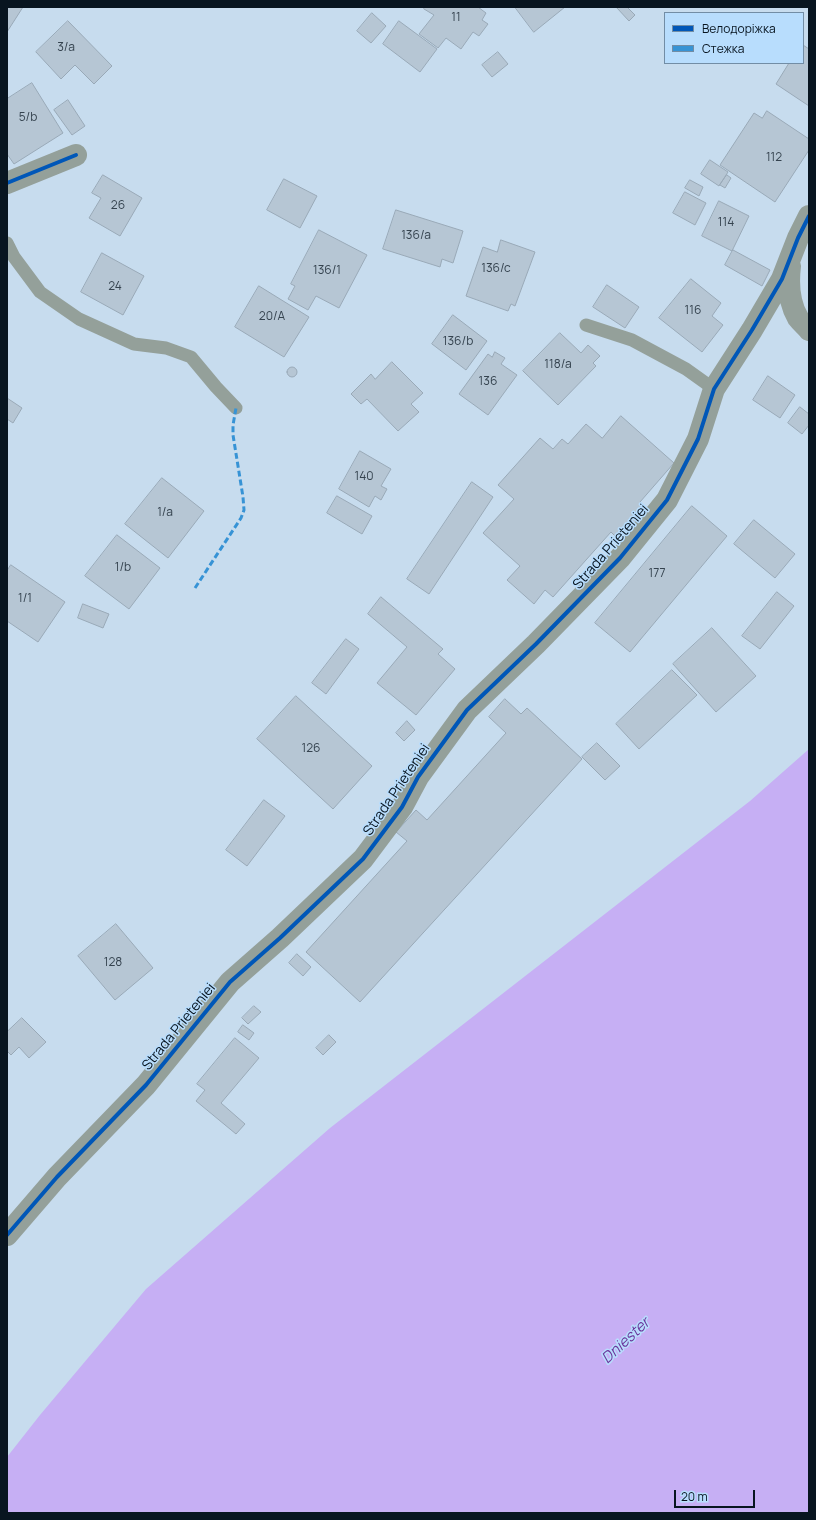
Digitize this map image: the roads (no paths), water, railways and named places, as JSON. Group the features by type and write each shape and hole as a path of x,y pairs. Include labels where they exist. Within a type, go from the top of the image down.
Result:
{"street":[{"path":"7,183 76,155"},
{"name":"Strada Prieteniei","path":"7,1235 57,1177 146,1085 230,982 280,938 363,859 402,808 418,777 467,710 536,644 620,558 667,500 698,439 714,389 752,330 782,279 795,245 809,216"},
{"name":"Strada Prieteniei","path":"795,245 790,267 791,300 799,318 809,330"}],"lane":[{"path":"7,243 14,257 40,292 78,319 134,344 166,348 191,357 236,408"},
{"path":"586,325 632,340 686,369 714,389"}],"water":[{"name":"Dniester","path":"809,749 809,1513 7,1513 7,1457 40,1415 146,1289 330,1128 750,801"}]}
